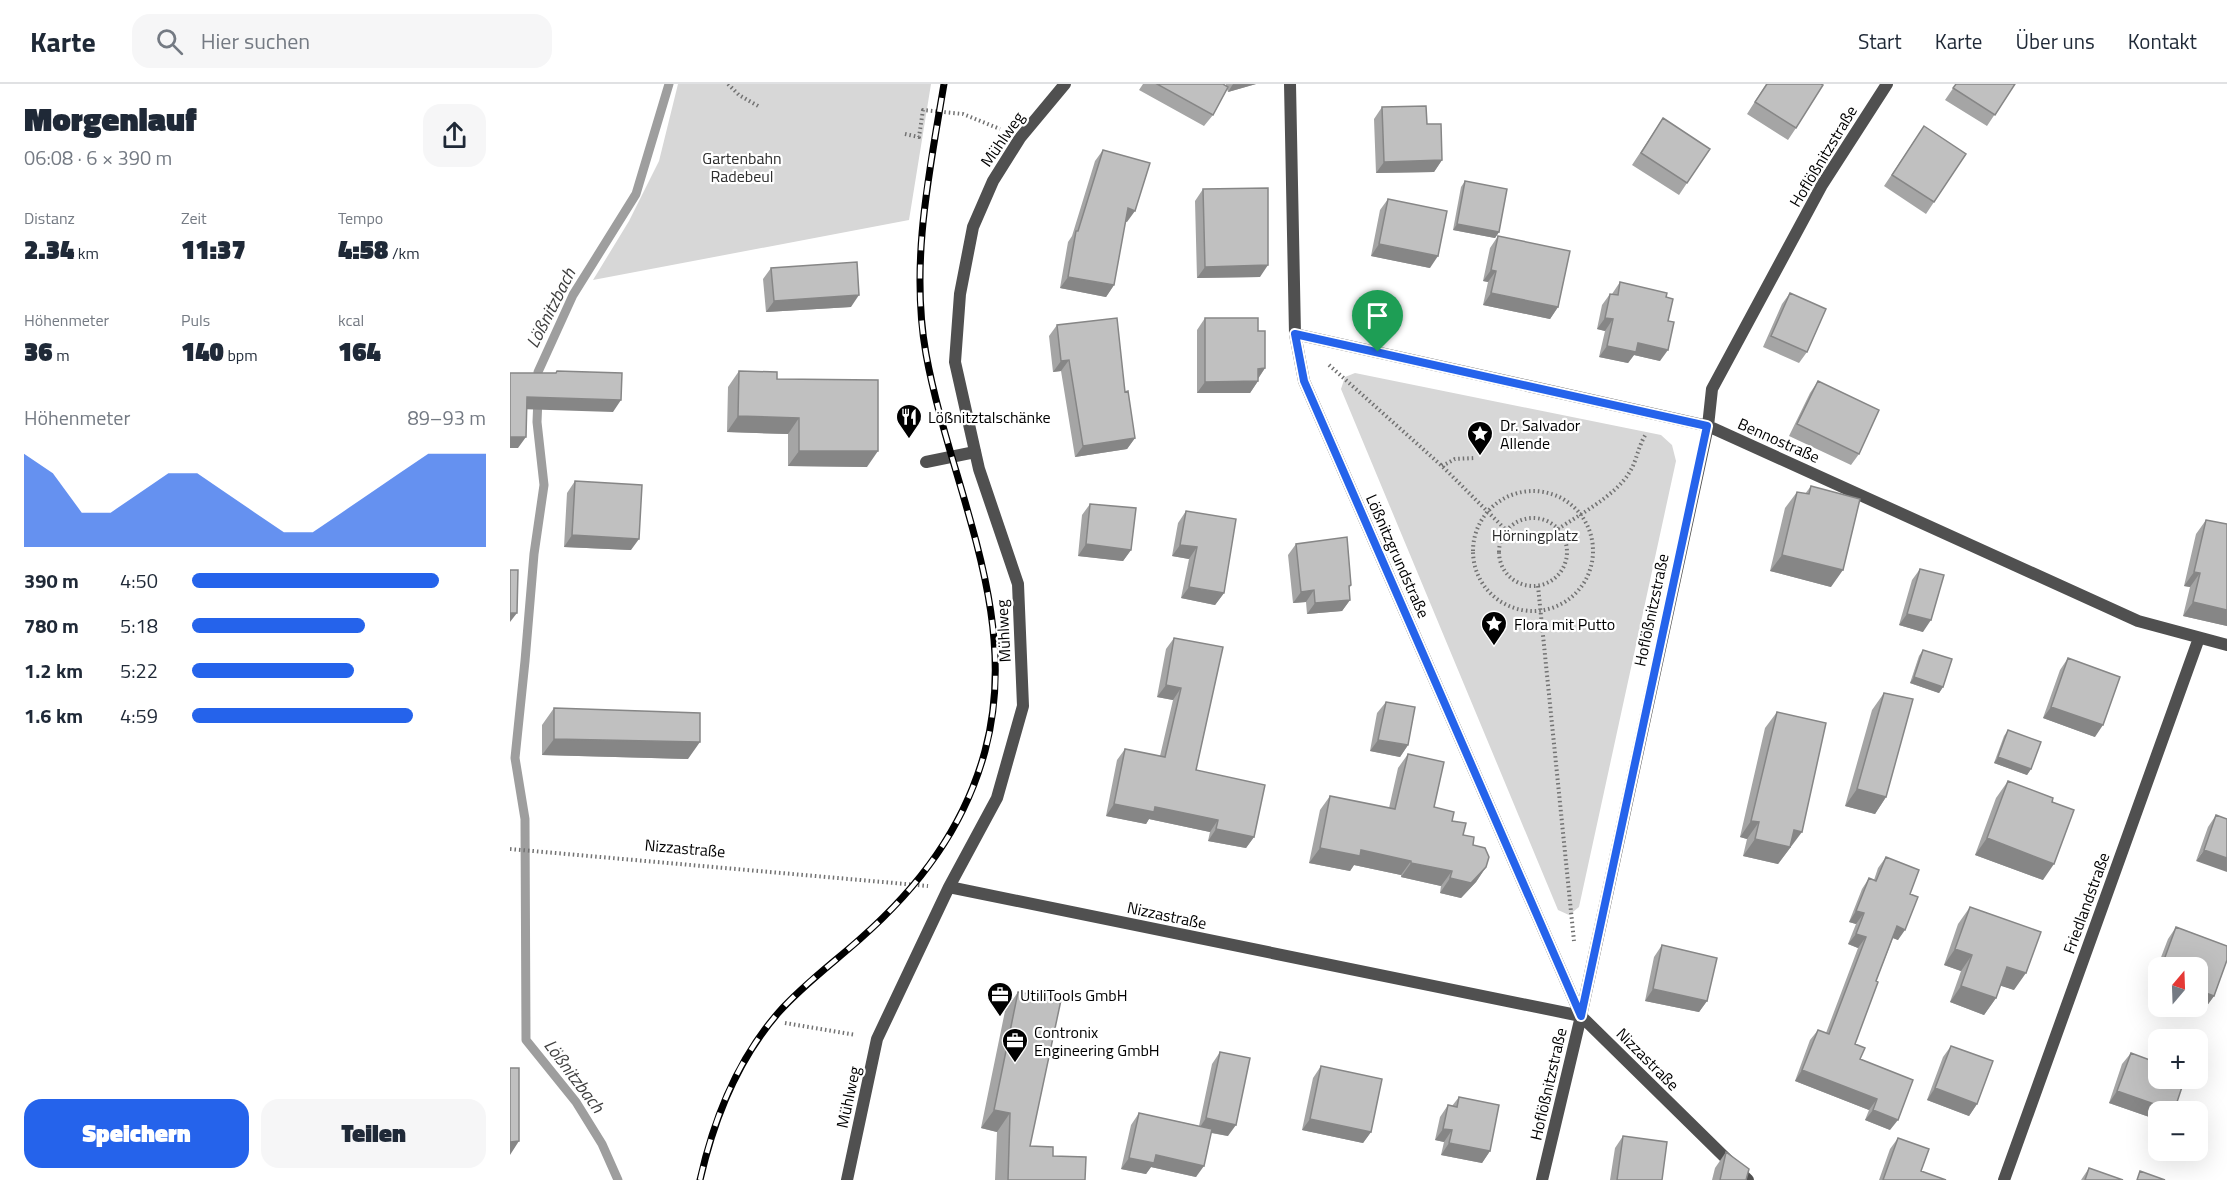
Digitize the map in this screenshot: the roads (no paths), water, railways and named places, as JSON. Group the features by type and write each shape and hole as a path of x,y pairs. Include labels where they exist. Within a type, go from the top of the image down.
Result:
{"street":[{"name":"Mühlweg","path":"848,1180 877,1038 949,887 998,798 1023,706 1018,584 975,452 955,362 960,294 973,227 993,181 1020,138 1065,84"},
{"name":"Lößnitzgrundstraße","path":"1290,84 1295,334 1304,381 1581,1016"},
{"name":"Hoflößnitzstraße","path":"1542,1180 1581,1016 1707,426 1712,388 1822,185 1887,84"},
{"name":"Bennostraße","path":"1295,334 1707,426 2138,621 2227,645"},
{"path":"926,462 975,452"},
{"name":"Friedlandstraße","path":"2004,1180 2199,638"},
{"name":"Nizzastraße","path":"949,887 1581,1016 1748,1180"}],"waterway":[{"name":"Lößnitzbach","path":"538,384 538,372 573,295 636,194 669,84"},
{"name":"Lößnitzbach","path":"538,398 537,422 544,485 534,554 515,758 525,819 526,1040 576,1102 602,1144 618,1180"}],"railway":[{"path":"700,1180 720,1112 739,1070 764,1030 788,1002 860,939 920,877 952,831 965,806 985,751 994,700 995,650 989,600 978,551 937,403 926,354 922,320 920,286 923,219 944,84"}],"place":[{"name":"Lößnitztalschänke","path":"909,440"},
{"name":"Dr. Salvador Allende","path":"1480,457"},
{"name":"Flora mit Putto","path":"1494,647"},
{"name":"UtiliTools GmbH","path":"1000,1018"},
{"name":"Contronix Engineering GmbH","path":"1015,1064"}],"park label":[{"name":"Gartenbahn Radebeul","path":"742,167"},
{"name":"Hörningplatz","path":"1535,535"}]}
